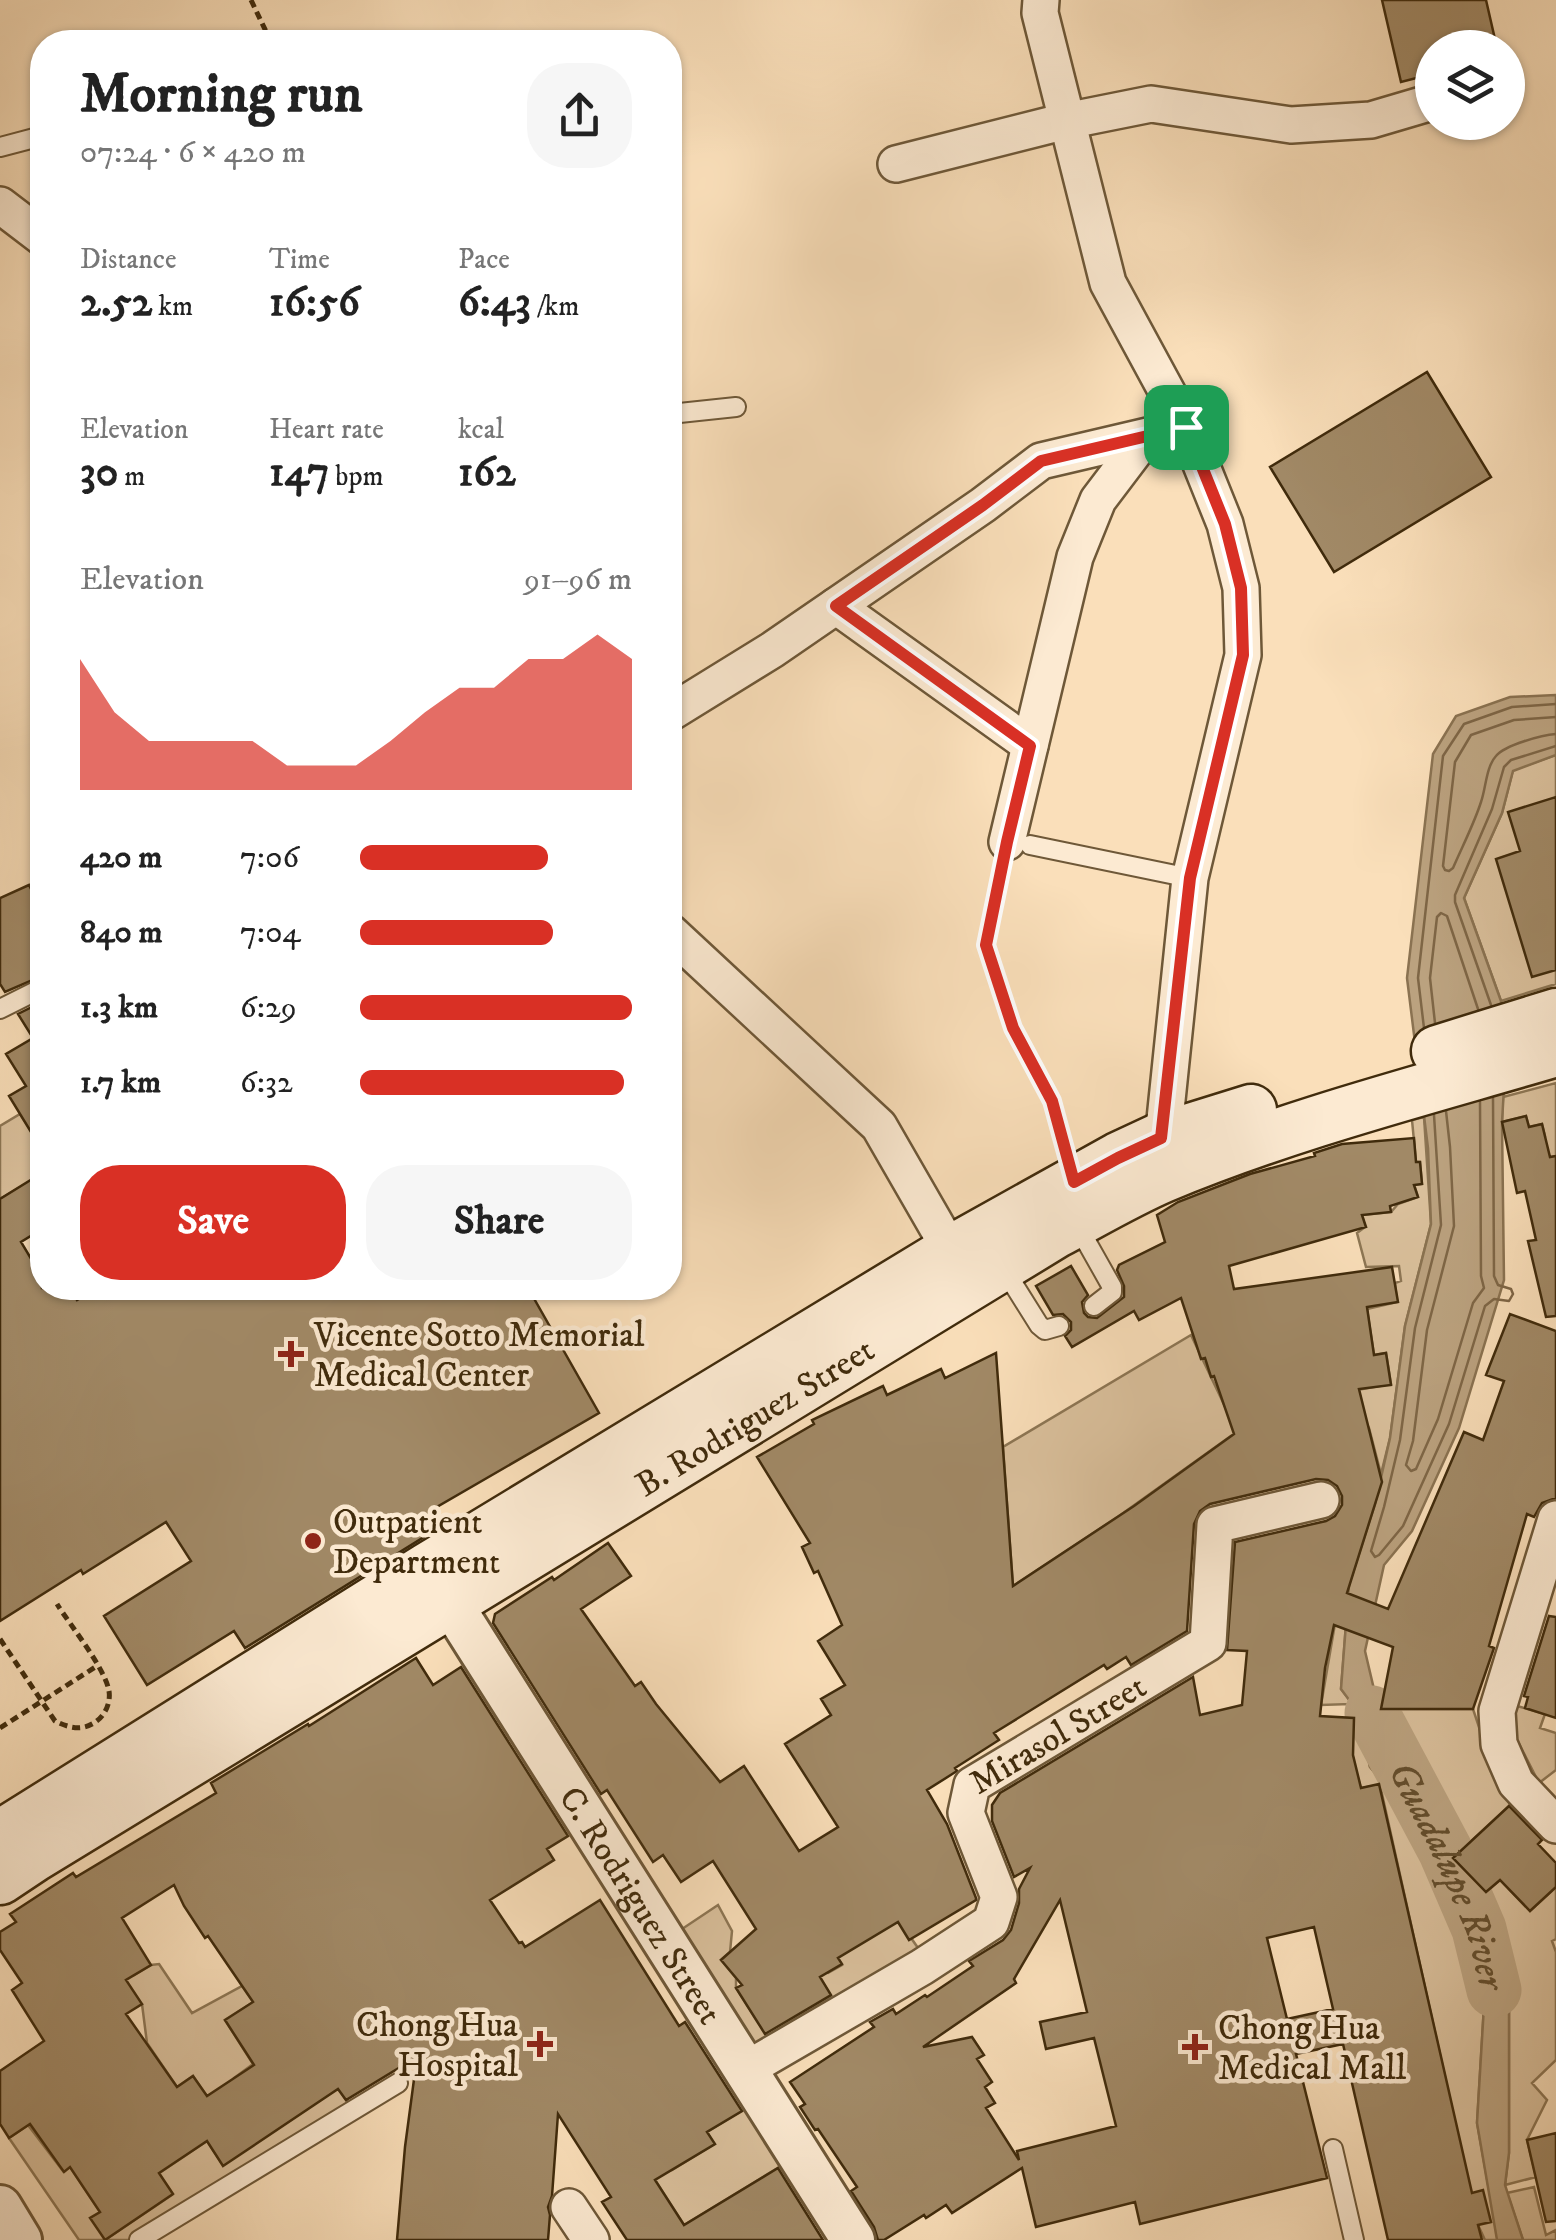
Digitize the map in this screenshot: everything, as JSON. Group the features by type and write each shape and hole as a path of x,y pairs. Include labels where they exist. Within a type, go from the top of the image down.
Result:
{"main road":[{"name":"B. Rodriguez Street","path":"12,1850 439,1585 951,1251 1075,1202 1161,1158 1226,1152 1387,1083 1553,1034"},
{"name":"B. Rodriguez Street","path":"439,1585 1001,1266 1075,1202"}],"street":[{"path":"1040,0 1040,13 1108,283 1186,427 1225,524 1241,588 1243,655 1190,878 1161,1158"},
{"path":"896,164 1151,104 1291,125 1371,120 1415,107"},
{"path":"0,205 30,228"},
{"path":"682,705 772,650 1041,461 1186,427"},
{"path":"1018,844 1030,746 1075,557 1098,500 1146,438"},
{"path":"836,606 1030,746"},
{"path":"682,943 879,1126 951,1251"},
{"name":"Mirasol Street","path":"745,2070 992,1922 999,1897 966,1813 972,1786 1208,1643 1215,1525 1320,1500"},
{"path":"1556,1519 1497,1711 1499,1744 1516,1783 1556,1825"},
{"name":"C. Rodriguez Street","path":"439,1585 852,2240"},
{"path":"570,2207 590,2240"},
{"path":"0,2208 20,2240"}],"lane":[{"path":"0,147 30,139"},
{"path":"682,412 736,407"},
{"path":"1018,844 1190,878"},
{"path":"0,1009 30,994"},
{"path":"1075,1202 1112,1288 1110,1296 1094,1306"},
{"path":"1001,1266 1038,1325 1045,1330 1059,1326"},
{"path":"139,2240 398,2083"},
{"path":"1333,2149 1350,2239"}],"path":[{"path":"251,0 265,30"},
{"path":"1018,844 986,945 1013,1028 1052,1101 1075,1202"},
{"path":"0,1639 55,1720 66,1727 92,1724 106,1710 108,1690 97,1666 56,1604"},
{"path":"0,1728 97,1666"}],"shaded area":[{"path":"1556,755 1556,984 1501,1001 1464,898 1502,813 1513,770"},
{"path":"1556,1083 1556,1156 1543,1159 1542,1124 1529,1127 1526,1116 1502,1122 1503,1097"},
{"path":"20,1114 30,1129 30,1181 0,1199 0,1126"},
{"path":"1424,1117 1431,1224 1405,1326 1390,1438 1381,1474 1369,1428 1361,1415 1357,1390 1391,1384 1386,1353 1374,1355 1367,1309 1397,1302 1395,1283 1401,1281 1399,1266 1366,1267 1357,1233 1365,1227 1362,1215 1391,1212 1398,1204 1418,1197 1414,1185 1422,1184 1412,1120"},
{"path":"1191,1335 1238,1434 1013,1586 1003,1447"},
{"path":"1342,1583 1349,1585 1341,1689 1358,1711 1370,1767 1426,1833 1485,1989 1477,2123 1498,2240 1485,2240 1478,2225 1380,1785 1361,1788 1353,1761 1350,1704 1321,1705"},
{"path":"1517,1706 1545,1714 1540,1728 1556,1733 1556,1770 1539,1783 1509,1724"},
{"path":"1381,1709 1473,1709 1510,1805 1454,1857 1486,1892 1500,1880 1530,1911 1556,1887 1556,1939 1552,1941 1556,1952 1556,2060 1532,2083 1547,2100 1527,2140 1536,2177 1505,2185 1509,2153 1509,1989 1484,1940 1453,1858"},
{"path":"884,1899 918,1948 759,2050 682,1929 718,1905 732,1931 730,1952 721,1960 736,1978 736,1988 767,2036 831,1996 815,1970 828,1973 842,1965 838,1958"},
{"path":"159,1964 192,2013 244,1985 255,2001 225,2020 253,2064 234,2078 218,2113 193,2076 177,2087 147,2043 142,2004 90,1982 134,1975"},
{"path":"338,2088 349,2104 130,2240 105,2240 172,2195 158,2174 207,2141 223,2165"},
{"path":"746,2108 781,2166 684,2225 650,2172 672,2170 714,2144 707,2132"},
{"path":"28,2125 63,2171 70,2167 100,2212 105,2240 79,2240 9,2138"},
{"path":"1534,2187 1546,2235 1556,2230 1556,2240 1523,2240 1507,2193"}],"water":[{"path":"1556,695 1556,755 1513,771 1502,813 1464,898 1501,1001 1504,1280 1459,1428 1412,1531 1384,1565 1365,1651 1381,1719 1509,1989 1509,2153 1505,2185 1523,2240 1497,2240 1477,2123 1485,1989 1426,1833 1370,1767 1358,1712 1341,1689 1349,1585 1375,1504 1390,1438 1405,1326 1431,1224 1428,1148 1407,978 1433,754 1456,716 1510,697"}],"building":[{"path":"1382,0 1486,0 1493,30 1415,30 1415,78 1401,82"},
{"path":"1427,372 1491,477 1334,572 1270,467"},
{"path":"1556,797 1556,970 1532,977 1496,859 1520,851 1508,812"},
{"path":"30,887 30,981 5,992 0,984 0,898"},
{"path":"30,1008 30,1033 18,1014"},
{"path":"30,1040 30,1130 9,1096 26,1086 6,1054"},
{"path":"1526,1116 1529,1127 1542,1124 1550,1157 1556,1156 1556,1316 1546,1317 1528,1241 1536,1240 1525,1191 1517,1193 1502,1122"},
{"path":"1414,1138 1422,1184 1414,1185 1418,1197 1390,1206 1391,1212 1362,1215 1366,1227 1229,1266 1234,1289 1392,1267 1398,1302 1367,1307 1374,1355 1386,1353 1391,1385 1359,1389 1382,1482 1347,1593 1388,1609 1464,1432 1483,1440 1504,1381 1486,1375 1510,1314 1556,1331 1556,1498 1542,1503 1534,1517 1527,1514 1489,1646 1494,1648 1473,1709 1381,1709 1393,1647 1334,1625 1320,1716 1354,1718 1353,1755 1361,1788 1379,1784 1472,2193 1483,2190 1491,2222 1478,2225 1482,2240 1388,2240 1343,2044 1296,2054 1327,2178 1140,2224 1135,2202 1036,2227 1022,2168 952,2213 946,2205 878,2240 851,2191 857,2187 800,2107 805,2104 790,2082 874,2027 870,2022 893,2009 896,2014 973,1966 969,1961 1003,1940 1011,1930 1019,1889 1030,1868 1014,1877 992,1821 992,1805 1000,1793 1193,1677 1200,1715 1242,1705 1247,1651 1227,1650 1235,1542 1326,1521 1342,1505 1337,1486 1316,1479 1210,1504 1200,1511 1194,1524 1187,1631 1131,1665 1126,1657 1107,1669 1104,1665 994,1733 999,1740 927,1790 947,1824 976,1900 909,1940 898,1922 838,1958 842,1964 820,1977 831,1995 765,2034 736,1988 742,1985 721,1960 756,1929 713,1861 681,1882 663,1855 653,1862 607,1790 601,1794 493,1623 495,1614 608,1543 631,1576 581,1609 635,1686 641,1682 720,1782 744,1766 799,1851 838,1827 785,1744 831,1715 821,1699 845,1685 818,1641 842,1625 818,1571 814,1573 802,1547 810,1543 757,1457 814,1424 812,1420 883,1386 887,1395 941,1369 945,1378 996,1353 1013,1586 1234,1434 1214,1376 1211,1377 1205,1358 1201,1359 1181,1298 1139,1320 1134,1311 1072,1347 1065,1336 1071,1330 1071,1322 1063,1314 1053,1315 1036,1286 1071,1266 1088,1295 1082,1302 1084,1313 1097,1318 1124,1297 1119,1265 1165,1242 1157,1215 1178,1202 1250,1174 1315,1156 1314,1153 1342,1144","holes":["1060,1900 1087,2012 1040,2022 1046,2049 1094,2038 1116,2126 1017,2151 1019,2160 986,2108 995,2103 985,2087 992,2082 977,2059 984,2055 972,2037 923,2047 1016,1983 1014,1979","1314,1927 1333,2009 1287,2019 1267,1938"]},
{"name":"Vicente Sotto Memorial Medical Center","path":"30,1180 30,1236 21,1242 30,1257 30,1300 535,1300 599,1413 430,1511 440,1527 245,1648 234,1631 147,1685 104,1616 191,1561 166,1522 0,1621 0,1199"},
{"path":"1549,1616 1556,1617 1556,1718 1525,1708 1528,1697 1524,1696"},
{"path":"416,1658 433,1685 461,1667 568,1836 547,1849 554,1860 490,1900 525,1947 600,1900 679,2026 685,2022 742,2111 707,2132 715,2144 655,2180 684,2225 778,2168 823,2240 627,2240 602,2202 611,2197 558,2114 548,2240 397,2240 417,2057 346,2100 338,2089 223,2166 207,2141 159,2173 173,2194 105,2240 90,2218 100,2212 70,2167 64,2172 30,2124 9,2138 0,2124 0,2071 44,2041 12,1990 22,1983 0,1950 0,1932 16,1922 10,1914 73,1873 76,1877 216,1793 211,1783","holes":["174,1885 184,1906 253,2002 225,2020 254,2065 207,2096 193,2076 177,2087 126,2014 142,2004 126,1980 151,1965 122,1918"]},
{"path":"1509,1806 1542,1840 1538,1844 1556,1863 1556,1887 1530,1911 1500,1880 1486,1892 1453,1858"},
{"path":"1556,2133 1556,2221 1546,2222 1527,2140"}],"waterway":[{"name":"Guadalupe River","path":"1372,1713 1445,1850 1479,1929 1494,1990"}],"place":[{"name":"Vicente Sotto Memorial Medical Center","path":"291,1354"},
{"name":"Outpatient Department","path":"313,1541"},
{"name":"Chong Hua Hospital","path":"540,2044"},
{"name":"Chong Hua Medical Mall","path":"1195,2047"}],"route":[{"path":"1186,427 1225,524 1241,588 1243,655 1190,878 1161,1138 1074,1182 1052,1101 1013,1028 986,945 1030,746 836,606 1041,461 1186,427"}]}
